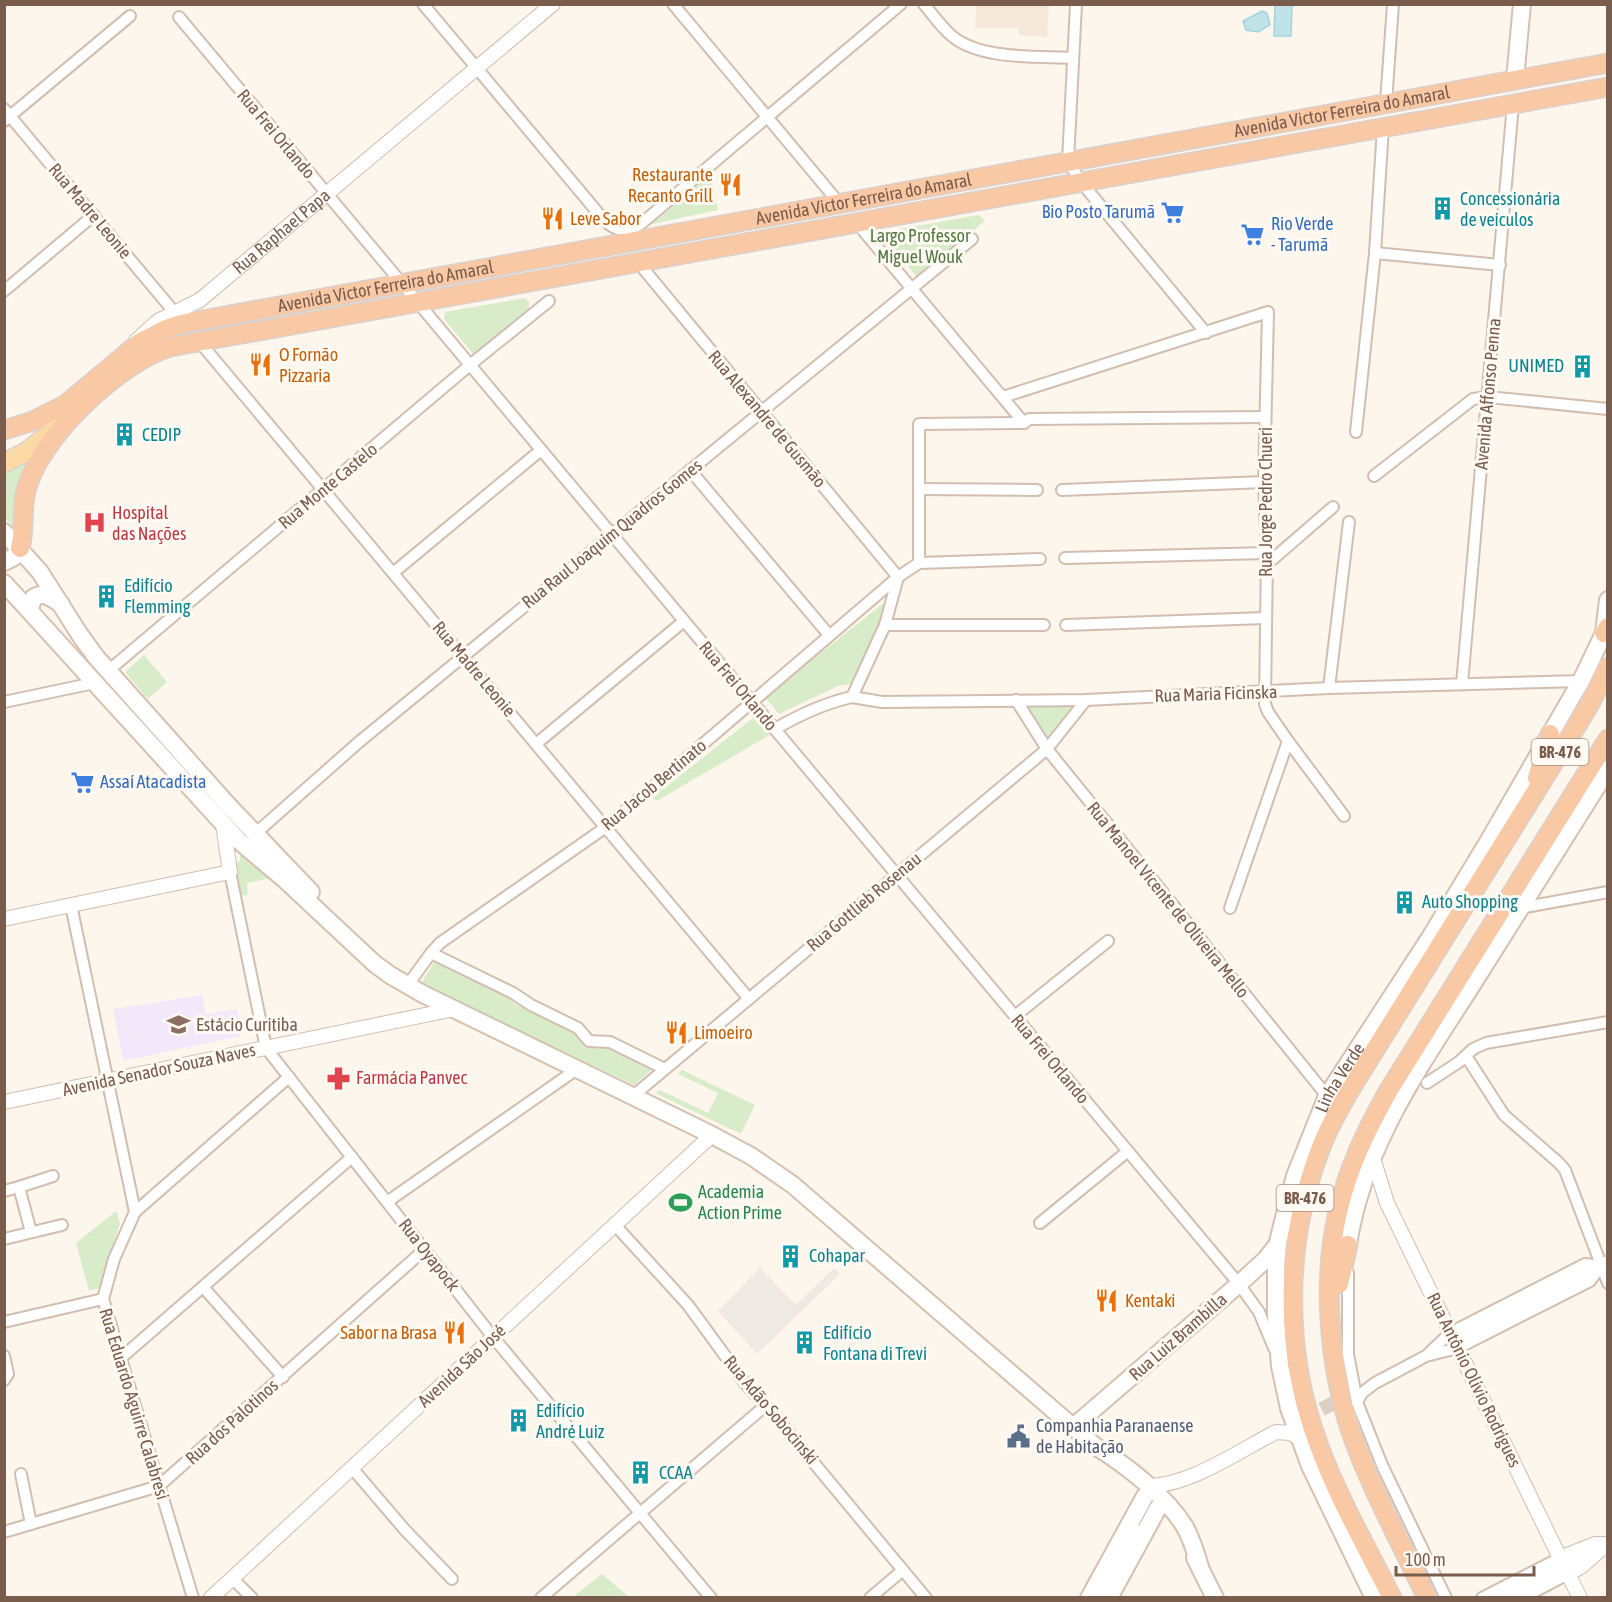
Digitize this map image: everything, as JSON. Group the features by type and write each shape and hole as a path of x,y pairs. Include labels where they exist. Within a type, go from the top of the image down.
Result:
{"highway":[{"name":"Avenida Victor Ferreira do Amaral","path":"135,355 166,329 210,317 1608,63"},
{"name":"Avenida Victor Ferreira do Amaral","path":"135,355 198,340 1608,87"},
{"name":"Rua Raphael Papa","path":"67,412 119,375 135,355"},
{"path":"4,430 67,412"},
{"path":"20,548 28,483 67,412"},
{"name":"Linha Verde","path":"1392,1598 1329,1471 1305,1403 1295,1347 1293,1311 1293,1275 1301,1212 1318,1154 1350,1090 1591,702 1608,667"},
{"path":"1530,800 1550,734"},
{"name":"BR-476","path":"1428,1598 1368,1475 1351,1432 1337,1378 1330,1318 1331,1263 1338,1213 1351,1169 1364,1137 1389,1090 1608,739"},
{"path":"1330,1318 1348,1245"}],"main road":[{"path":"1515,80 1521,4"},
{"name":"Rua Raphael Papa","path":"4,450 67,412"},
{"name":"Rua Raphael Papa","path":"4,463 37,444 67,412"},
{"path":"4,532 40,572 88,647 108,671 227,804 325,907 349,940"},
{"path":"4,562 14,557 20,548"},
{"path":"4,583 223,824 375,964 407,986 712,1135 751,1156 799,1190 1095,1446 1112,1467 1146,1491 1158,1512 1175,1528 1200,1567 1215,1598"},
{"path":"30,610 33,598 38,595 50,597 62,605"},
{"name":"Linha Verde","path":"1374,1598 1315,1478 1289,1408 1280,1365 1275,1290 1278,1242 1296,1176 1327,1096 1431,936 1581,681 1606,630 1608,600"},
{"path":"1348,1245 1357,1202 1372,1155 1411,1082 1608,769"},
{"name":"Rua Luiz Brambilla","path":"1073,1427 1239,1284 1265,1260 1278,1242"},
{"path":"1089,1598 1146,1491"},
{"path":"1108,1598 1158,1512"}],"street":[{"path":"423,4 604,220 613,228 625,231 642,223 901,4"},
{"name":"Rua Raphael Papa","path":"135,355 149,327 198,302 553,4"},
{"path":"673,4 839,202"},
{"path":"924,4 952,36 975,48 1001,53 1073,58"},
{"path":"1003,397 1206,333 1081,182 1068,161 1076,4"},
{"path":"1386,103 1393,4"},
{"path":"6,115 130,16"},
{"name":"Rua Frei Orlando","path":"179,17 1239,1284 1259,1311 1280,1365"},
{"name":"Avenida Affonso Penna","path":"1462,684 1513,104"},
{"name":"Rua Madre Leonie","path":"6,115 94,215 175,313"},
{"path":"1356,432 1375,253 1383,127"},
{"path":"4,291 94,215"},
{"path":"856,222 1024,423"},
{"name":"Rua Raul Joaquim Quadros Gomes","path":"256,833 359,742 613,536 761,411 972,239"},
{"path":"1375,253 1500,265"},
{"name":"Rua Alexandre de Gusmão","path":"637,261 898,577"},
{"name":"Rua Monte Castelo","path":"108,671 549,301"},
{"path":"198,302 200,313 204,318 210,317"},
{"name":"Rua Jorge Pedro Chueri","path":"1206,333 1268,312 1264,482 1267,553 1265,704 1288,741 1344,816"},
{"name":"Rua Madre Leonie","path":"198,340 749,999"},
{"path":"1374,476 1473,399 1488,397 1608,409"},
{"path":"1040,559 919,563 919,424 1024,423 1029,419 1266,417"},
{"path":"393,573 541,450"},
{"path":"690,470 829,635"},
{"path":"1062,490 1264,482"},
{"path":"920,489 1037,490"},
{"path":"1266,565 1333,507"},
{"path":"1329,688 1349,522"},
{"path":"1065,558 1267,553"},
{"name":"Rua Jacob Bertinato","path":"407,986 440,944 606,827 829,635 898,577 919,563"},
{"path":"775,729 836,701 852,697 885,625 898,577"},
{"path":"1066,625 1265,618"},
{"path":"536,744 684,621"},
{"path":"885,625 1044,625"},
{"name":"Rua Maria Ficinska","path":"852,697 882,702 1086,700 1265,693 1329,688 1581,681"},
{"path":"4,702 94,683"},
{"name":"Rua Manoel Vicente de Oliveira Mello","path":"1016,700 1047,749 1327,1096"},
{"name":"Rua Gottlieb Rosenau","path":"633,1096 1047,749 1086,700"},
{"path":"1230,908 1288,741"},
{"path":"4,919 230,872 223,824"},
{"name":"Rua Oyapock","path":"230,872 266,1048 493,1337 711,1598"},
{"path":"1520,908 1607,893"},
{"path":"71,905 135,1212 289,1077"},
{"path":"1015,1016 1108,941"},
{"path":"431,953 578,1028 589,1041 610,1042 665,1070"},
{"name":"Avenida Senador Souza Naves","path":"4,1102 454,1009"},
{"path":"1427,1083 1453,1067 1473,1049 1486,1043 1608,1022"},
{"path":"1466,1056 1504,1115 1565,1170 1604,1264 1608,1283"},
{"path":"387,1202 578,1069"},
{"name":"Avenida São José","path":"211,1598 712,1135"},
{"path":"1040,1223 1128,1151"},
{"name":"Rua Antônio Olívio Rodrigues","path":"1372,1155 1387,1203 1560,1558"},
{"path":"121,1358 352,1157"},
{"path":"4,1191 53,1176"},
{"path":"19,1187 31,1232"},
{"path":"1357,1202 1370,1195 1375,1195 1387,1203"},
{"name":"Rua Eduardo Aguirre Calabresi","path":"135,1212 114,1259 103,1299 193,1598"},
{"name":"Rua Adão Sobocinski","path":"615,1224 688,1305 745,1383 926,1598"},
{"path":"4,1239 62,1225"},
{"path":"1348,1245 1348,1343 1357,1402 1382,1465 1446,1598"},
{"name":"Rua dos Palotinos","path":"4,1532 159,1486 424,1250"},
{"path":"1426,1356 1450,1333 1585,1264 1604,1264"},
{"path":"1466,1335 1604,1264"},
{"path":"1357,1402 1362,1393 1374,1383 1426,1356 1458,1348 1590,1281 1604,1264"},
{"path":"203,1287 283,1377"},
{"path":"4,1322 103,1299"},
{"path":"4,1356 8,1374 4,1380"},
{"path":"1352,1379 1360,1383 1374,1383"},
{"path":"541,1598 765,1406"},
{"path":"1146,1491 1186,1479 1276,1432 1289,1408"},
{"path":"1276,1432 1290,1433 1299,1438"},
{"path":"352,1468 452,1579"},
{"path":"21,1474 32,1524"},
{"path":"1099,1598 1158,1512 1186,1479"},
{"path":"1482,1598 1560,1558 1595,1544 1607,1544"},
{"path":"1522,1598 1582,1566 1607,1544"},
{"path":"1501,1598 1607,1544"},
{"path":"870,1598 903,1570"},
{"path":"1568,1574 1580,1598"},
{"path":"232,1578 252,1598"}],"shaded area":[{"path":"976,5 1049,5 1047,37 1019,35 1018,28 975,28"},
{"name":"Estácio Curitiba","path":"202,995 206,1014 237,1009 241,1036 123,1061 113,1009"},
{"path":"760,1268 796,1305 834,1268 840,1274 757,1354 718,1311"}],"green space":[{"path":"710,175 718,210 652,224"},
{"name":"Largo Professor Miguel Wouk","path":"979,215 985,221 916,276 882,232"},
{"path":"525,298 529,302 529,309 473,354 444,319 445,312"},
{"path":"30,460 18,492 14,527 5,518 4,473"},
{"path":"885,602 889,604 855,683 838,686 779,714 765,697"},
{"path":"144,655 167,682 148,699 125,672"},
{"path":"1074,705 1049,740 1025,706"},
{"path":"758,714 773,733 657,801 652,798"},
{"path":"240,854 271,878 248,883 248,895 240,896 234,866 240,860"},
{"path":"435,960 507,995 515,1004 575,1032 586,1045 607,1046 653,1069 634,1085 421,984"},
{"path":"682,1070 755,1105 741,1134 655,1093 660,1090 708,1113 718,1093 678,1074"},
{"path":"116,1211 120,1223 100,1288 89,1291 76,1243"},
{"path":"602,1574 629,1597 574,1596"}],"water":[{"path":"1275,5 1292,5 1291,36 1274,36"},
{"path":"1262,11 1267,13 1270,25 1258,32 1246,30 1243,21"}],"tunnel":[{"path":"1303,1419 1349,1395"}],"place":[{"name":"Restaurante Recanto Grill","path":"731,185"},
{"name":"Concessionária de veículos","path":"1442,209"},
{"name":"Bio Posto Tarumã","path":"1173,212"},
{"name":"Leve Sabor","path":"552,219"},
{"name":"Rio Verde - Tarumã","path":"1253,234"},
{"name":"O Fornão Pizzaria","path":"261,365"},
{"name":"UNIMED","path":"1582,366"},
{"name":"CEDIP","path":"124,435"},
{"name":"Hospital das Nações","path":"94,523"},
{"name":"Edifício Flemming","path":"106,596"},
{"name":"Assaí Atacadista","path":"82,782"},
{"name":"Auto Shopping","path":"1404,902"},
{"name":"Estácio Curitiba","path":"178,1025"},
{"name":"Limoeiro","path":"676,1033"},
{"name":"Farmácia Panvec","path":"338,1078"},
{"name":"Academia Action Prime","path":"680,1202"},
{"name":"Cohapar","path":"791,1256"},
{"name":"Kentaki","path":"1107,1301"},
{"name":"Sabor na Brasa","path":"455,1333"},
{"name":"Edifício Fontana di Trevi","path":"805,1343"},
{"name":"Edifício André Luiz","path":"518,1421"},
{"name":"Companhia Paranaense de Habitação","path":"1018,1436"},
{"name":"CCAA","path":"641,1473"}]}
